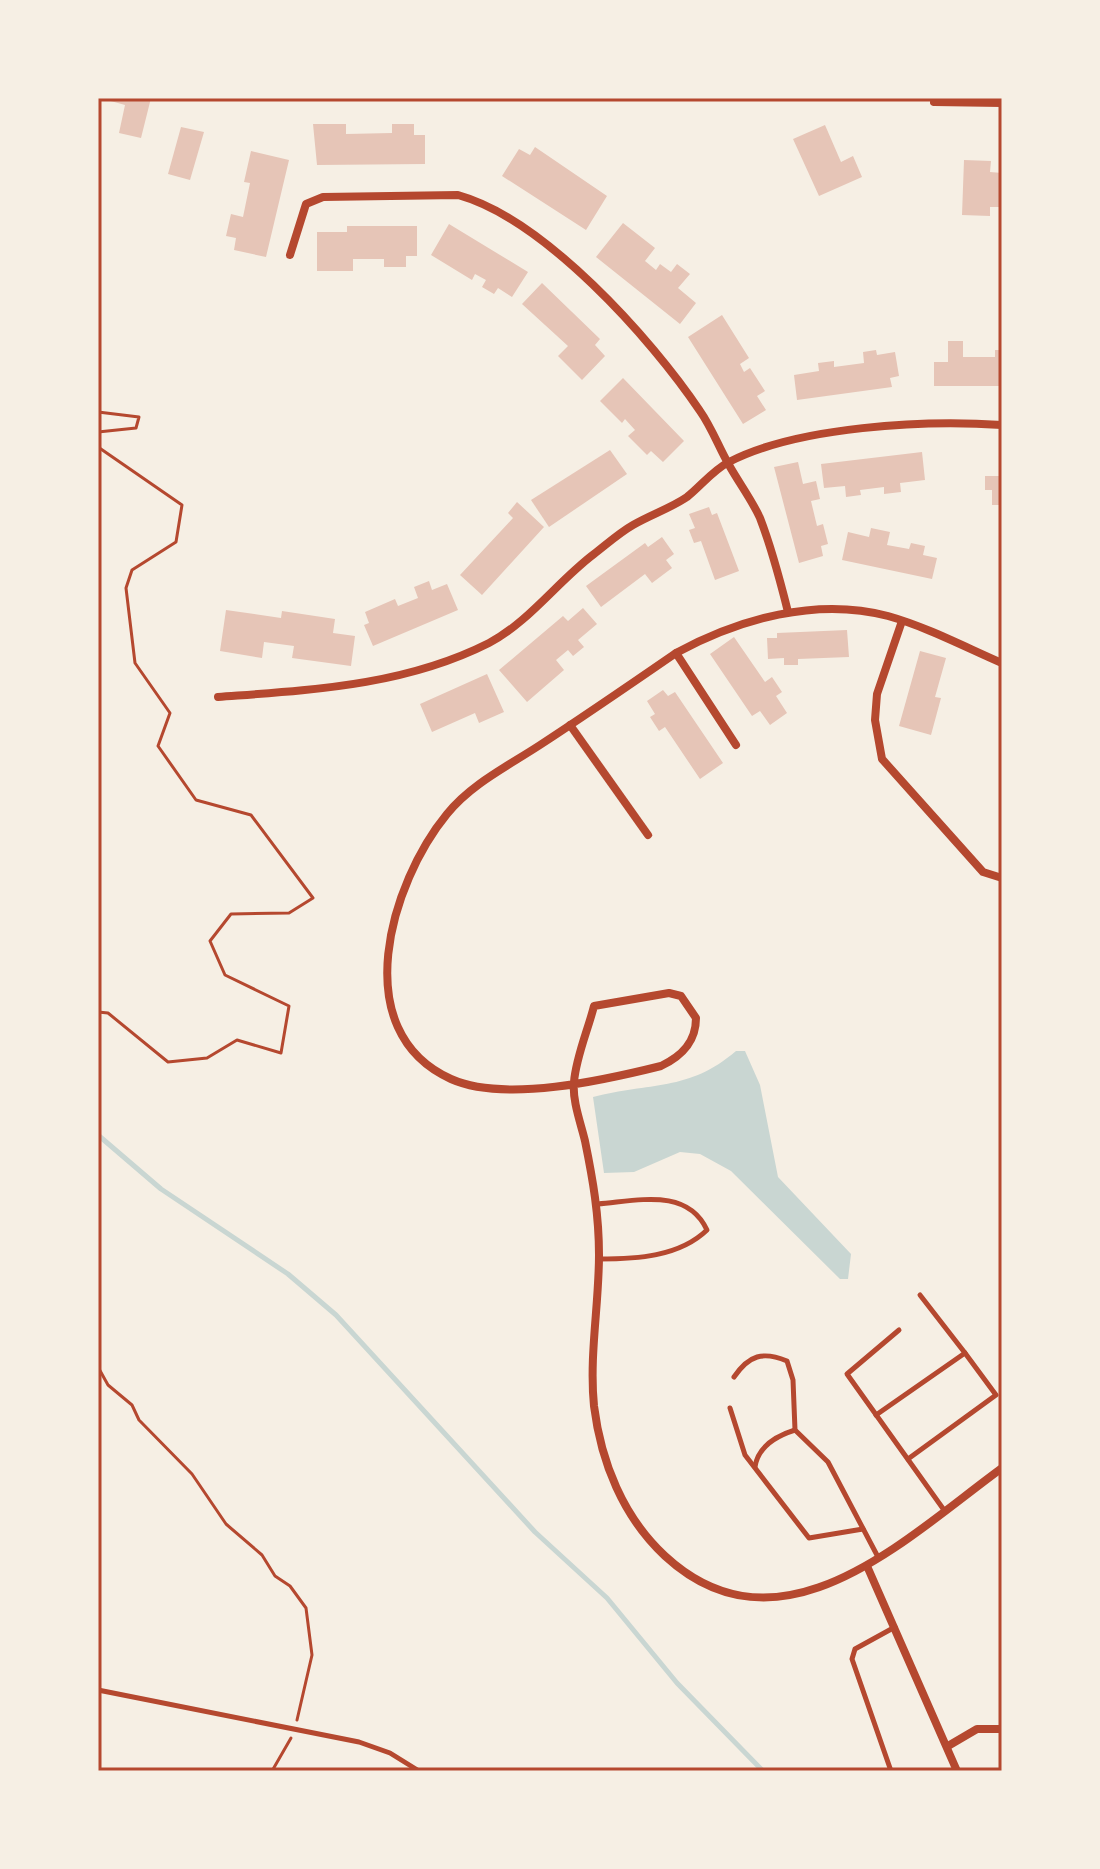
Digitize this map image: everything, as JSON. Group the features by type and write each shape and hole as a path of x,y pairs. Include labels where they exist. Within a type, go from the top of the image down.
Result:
{"street":[{"path":"934,100 1002,103"},
{"path":"290,255 306,204 323,197 427,194 478,201 556,254 635,329 702,414 758,515 775,561 788,612"},
{"path":"218,697 380,681 429,670 492,642 532,611 563,578 630,526 685,498 728,462 798,439 870,427 956,422 1002,425"},
{"path":"1002,663 902,621 851,612 788,612 711,635 676,653 456,803 427,840 398,903 388,964 388,995 404,1039 431,1067 451,1079 496,1088 573,1083 641,1071 675,1060 692,1042 696,1018 681,996 669,993 594,1006 573,1083 598,1204 599,1259 593,1374 601,1443 619,1494 653,1545 702,1584 731,1595 762,1597 809,1592 867,1566 1002,1468"},
{"path":"902,621 877,694 875,720 882,759 983,872 1002,878"},
{"path":"676,653 736,745"},
{"path":"570,725 648,835"},
{"path":"867,1566 896,1626 957,1771"},
{"path":"948,1746 977,1729 1002,1729"}],"lane":[{"path":"598,1204 662,1199 681,1202 701,1217 707,1230 694,1243 670,1251 631,1259 599,1259"},
{"path":"908,1459 996,1395 920,1295"},
{"path":"899,1330 847,1374 944,1510"},
{"path":"876,1415 965,1353"},
{"path":"734,1377 745,1361 758,1355 772,1355 787,1361 793,1380 795,1430 828,1462 878,1558"},
{"path":"730,1408 739,1445 809,1538 863,1529"},
{"path":"755,1469 759,1450 781,1434 795,1430"},
{"path":"891,1771 852,1659 855,1649 896,1626"},
{"path":"98,1690 359,1742 390,1753 419,1771"}],"path":[{"path":"98,412 139,417 136,428 98,432"},
{"path":"98,447 182,505 176,542 132,570 126,588 135,663 170,713 158,746 196,800 251,815 313,898 289,913 231,914 210,941 225,975 289,1006 281,1053 237,1040 207,1058 168,1062 108,1013 98,1012"},
{"path":"98,1367 104,1381 132,1405 139,1420 192,1474 226,1524 262,1555 275,1576 290,1586 306,1608 312,1655 297,1721"},
{"path":"272,1771 293,1733"}],"shaded area":[{"path":"736,1051 745,1051 760,1085 778,1177 851,1254 848,1279 840,1279 731,1171 700,1154 680,1152 634,1172 604,1173 593,1097 685,1080 718,1064"}],"building":[{"path":"100,98 151,98 141,138 119,133 125,105"},
{"path":"313,124 346,124 346,134 392,133 392,124 414,124 414,135 425,135 425,164 317,165"},
{"path":"825,125 841,162 853,156 862,177 819,196 793,139"},
{"path":"181,127 204,132 190,180 168,174"},
{"path":"535,147 607,196 586,230 502,176 519,149 530,155"},
{"path":"251,151 289,160 266,257 234,250 236,238 226,236 231,214 243,217 250,183 244,182"},
{"path":"964,160 991,161 990,172 1002,173 1002,207 990,207 990,216 962,215"},
{"path":"623,223 655,248 645,261 656,270 660,264 671,272 677,264 690,274 678,288 696,303 680,324 596,257"},
{"path":"449,224 528,272 512,297 498,288 494,294 482,287 486,280 475,274 472,280 431,255"},
{"path":"347,226 417,226 417,256 406,256 406,267 384,267 384,259 353,259 353,271 317,271 317,232 347,232"},
{"path":"542,283 600,339 595,345 605,356 582,380 558,356 568,346 522,304"},
{"path":"722,315 749,358 740,364 744,372 750,368 765,391 757,396 766,410 743,424 688,337"},
{"path":"948,341 963,341 963,357 995,357 995,350 1002,350 1002,386 934,386 934,362 948,362"},
{"path":"876,350 877,355 895,352 899,376 890,378 892,387 797,400 794,375 819,371 818,363 834,361 834,367 864,363 863,352"},
{"path":"623,378 684,441 663,462 651,451 647,455 628,436 635,430 625,419 622,423 600,401"},
{"path":"610,450 627,474 549,527 531,500"},
{"path":"922,452 925,480 900,483 901,492 884,494 884,487 860,490 861,495 846,497 845,486 824,488 821,464"},
{"path":"798,462 803,484 816,481 820,499 811,501 817,526 823,524 828,544 821,546 823,556 799,563 774,467"},
{"path":"985,476 1002,476 1002,505 992,505 992,490 985,490"},
{"path":"517,502 544,527 482,595 460,575 513,518 508,513"},
{"path":"709,507 712,515 717,513 739,571 715,580 701,541 694,543 689,530 695,528 689,514"},
{"path":"871,528 890,532 887,545 909,549 911,543 925,546 923,555 937,558 932,579 842,560 848,532 869,537"},
{"path":"662,537 674,554 666,560 672,568 652,583 645,574 601,607 586,586 645,543 648,547"},
{"path":"429,581 432,590 447,584 458,610 373,646 364,625 369,623 365,612 395,599 398,606 418,598 414,587"},
{"path":"583,608 597,624 578,640 584,647 573,656 568,650 556,660 564,670 527,702 499,670 563,616 568,621"},
{"path":"226,610 281,618 282,611 335,619 333,633 355,636 351,666 292,658 294,646 264,642 262,658 220,651"},
{"path":"847,630 849,657 798,659 798,665 784,665 784,658 768,659 767,638 777,638 777,633"},
{"path":"734,637 765,682 772,677 782,692 776,696 787,713 770,725 760,711 752,716 710,654"},
{"path":"920,651 946,658 935,697 941,698 931,735 899,726"},
{"path":"487,674 504,712 479,723 475,713 432,732 420,704"},
{"path":"663,690 668,696 675,692 723,763 700,779 665,727 659,731 650,717 655,714 647,701"}],"waterway":[{"path":"98,1135 161,1189 288,1274 336,1315 535,1532 607,1598 677,1683 763,1771"}]}
